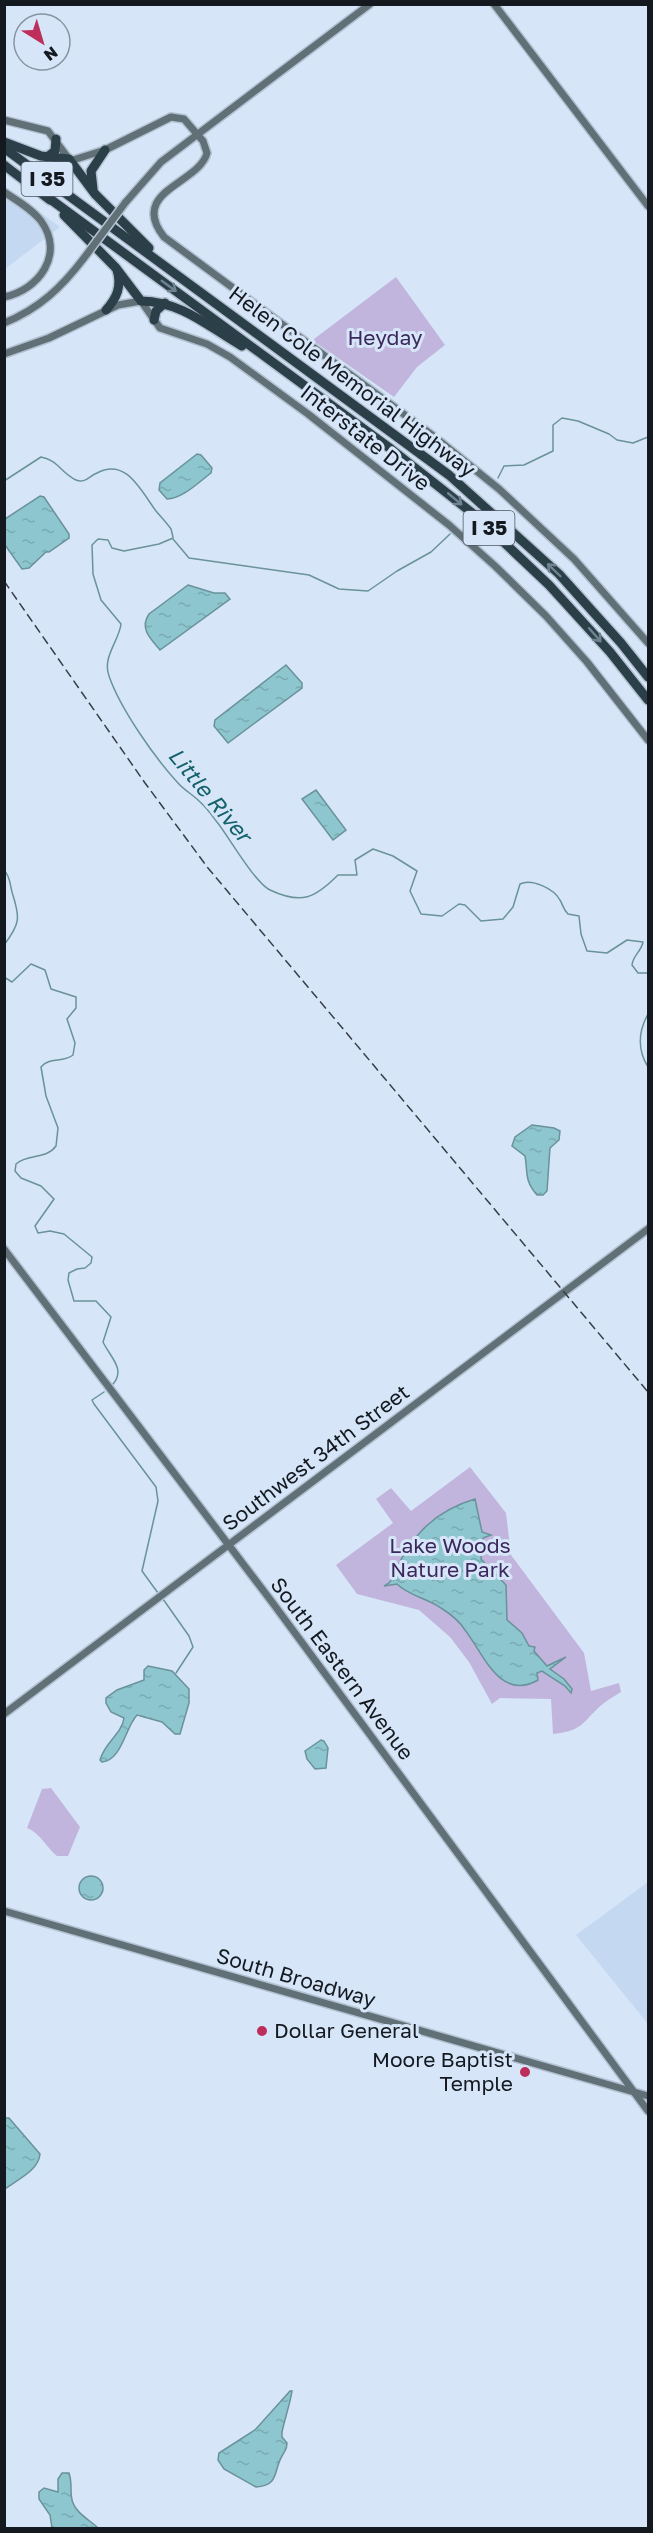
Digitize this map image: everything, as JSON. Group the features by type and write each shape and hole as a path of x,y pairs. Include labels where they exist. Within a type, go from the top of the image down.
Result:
{"highway":[{"path":"47,158 54,151 56,139"},
{"path":"4,142 47,158 69,159 95,194 163,263"},
{"name":"Helen Cole Memorial Highway","path":"4,148 432,462 484,504 559,574 614,634 648,677"},
{"path":"95,194 91,171 105,150"},
{"name":"I 35","path":"4,165 46,196"},
{"path":"46,196 116,268 141,301 165,303 183,309 280,367"},
{"name":"Helen Cole Memorial Highway","path":"46,196 438,485 507,543 581,619 648,700"},
{"path":"106,310 119,289 116,268"},
{"path":"154,320 156,311 165,303"}],"street":[{"path":"4,323 30,311 52,295 84,258 124,203 152,170 370,4"},
{"path":"494,4 648,206"},
{"path":"4,120 44,128 56,139 69,159 87,157 105,150 174,116 184,119 207,150 204,160 168,189 157,204 155,220 164,237 447,446 499,489 574,559 648,643"},
{"path":"4,192 39,218 48,234 50,249 46,265 36,282 22,292 4,297"},
{"path":"4,354 49,339 124,303 141,301"},
{"name":"Interstate Drive","path":"141,301 165,332 207,344 230,357 308,414 455,530 552,622 587,662 648,740"},
{"name":"Southwest 34th Street","path":"4,1714 648,1228"},
{"name":"South Eastern Avenue","path":"4,1249 227,1546 272,1602 648,2111"},
{"name":"South Broadway","path":"4,1911 648,2096"}],"shaded area":[{"path":"5,187 60,227 5,269"},
{"path":"648,1882 648,2024 576,1935"}],"green space":[{"name":"Heyday","path":"396,277 445,345 417,367 394,397 315,342 314,339"},
{"name":"Lake Woods Nature Park","path":"470,1467 506,1513 511,1555 584,1653 591,1691 619,1683 621,1692 604,1703 583,1724 564,1733 553,1734 551,1699 500,1698 492,1704 469,1662 450,1637 419,1610 357,1594 336,1565 393,1523 376,1499 391,1488 411,1511"},
{"path":"51,1788 80,1827 68,1856 57,1856 35,1833 27,1828 42,1789"}],"water":[{"path":"197,454 201,455 212,468 211,473 179,496 167,499 159,490 160,483"},
{"path":"40,496 44,497 69,534 69,538 46,552 29,568 22,569 5,545 5,519"},
{"path":"188,585 214,593 225,593 230,599 160,650 147,634 146,619 149,614"},
{"path":"286,665 302,683 302,688 228,743 214,726 215,720"},
{"path":"316,790 346,830 333,840 302,799"},
{"path":"532,1125 560,1131 559,1140 550,1148 547,1191 543,1195 537,1195 533,1190 527,1176 525,1156 512,1146 515,1137"},
{"path":"475,1499 482,1532 491,1535 483,1538 481,1559 506,1585 507,1620 522,1633 529,1646 535,1647 534,1651 547,1666 566,1657 550,1669 564,1679 572,1689 571,1693 565,1686 542,1671 537,1673 538,1680 525,1685 513,1685 503,1680 486,1662 463,1627 451,1615 397,1584 384,1586 390,1582 413,1541 422,1530 445,1512"},
{"path":"148,1666 172,1671 189,1689 189,1703 180,1734 175,1734 162,1722 137,1715 119,1750 109,1760 102,1762 100,1760 102,1754 120,1729 124,1718 111,1712 106,1698 117,1690 144,1680 144,1670"},
{"path":"321,1740 328,1748 326,1768 315,1769 307,1759 305,1751"},
{"path":"91,1876 100,1879 103,1888 100,1897 91,1900 82,1897 79,1888 82,1879"},
{"path":"5,2118 9,2118 40,2154 32,2170 5,2189"},
{"path":"292,2391 282,2432 287,2447 272,2480 264,2486 256,2487 224,2469 218,2460 219,2453 255,2430"},
{"path":"62,2473 69,2473 75,2507 98,2528 52,2528 50,2515 39,2499 39,2492 44,2488 58,2492 58,2479"}],"waterway":[{"path":"498,478 504,466 524,465 553,451 553,425 562,418 578,421 609,434 617,440 633,443 648,437"},
{"name":"Little River","path":"4,481 41,457 52,461 79,481 107,469 116,469 132,478 171,529 173,537"},
{"path":"173,539 189,558 309,575 339,589 368,591 431,552 450,534"},
{"name":"Little River","path":"173,538 159,544 124,551 112,548 108,540 98,539 92,545 93,574 101,600 121,624 109,656 107,669 121,703 159,760 178,783 208,811 264,886 281,895 307,897 315,894 338,875 357,875 355,860 373,849 393,856 417,871 410,891 421,914 442,916 459,904 465,905 481,921 503,919 513,907 520,884 530,882 548,889 557,896 568,914 579,916 581,934 587,951 607,953 627,940 643,942 632,965 638,973 648,973"},
{"path":"4,870 10,880 17,908 14,931 4,945"},
{"path":"4,977 12,982 31,964 45,970 51,989 76,997 76,1008 67,1019 75,1043 73,1055 48,1062 41,1067 46,1096 58,1128 56,1146 47,1153 16,1164 15,1171 21,1178 41,1186 54,1199 35,1226 38,1233 50,1231 64,1234 92,1257 91,1263 85,1268 69,1273 68,1280 74,1301 96,1301 111,1317 103,1342 116,1363 118,1373 113,1384"},
{"name":"Little River","path":"648,1014 642,1027 640,1040 642,1054 648,1067"},
{"path":"104,1392 92,1400 94,1404 156,1487 158,1501 142,1571 158,1593"},
{"path":"163,1599 189,1636 193,1647 176,1673"}],"railway":[{"path":"4,581 145,783 208,868 648,1392"}],"place":[{"name":"Dollar General","path":"262,2031"},
{"name":"Moore Baptist Temple","path":"525,2072"}]}
